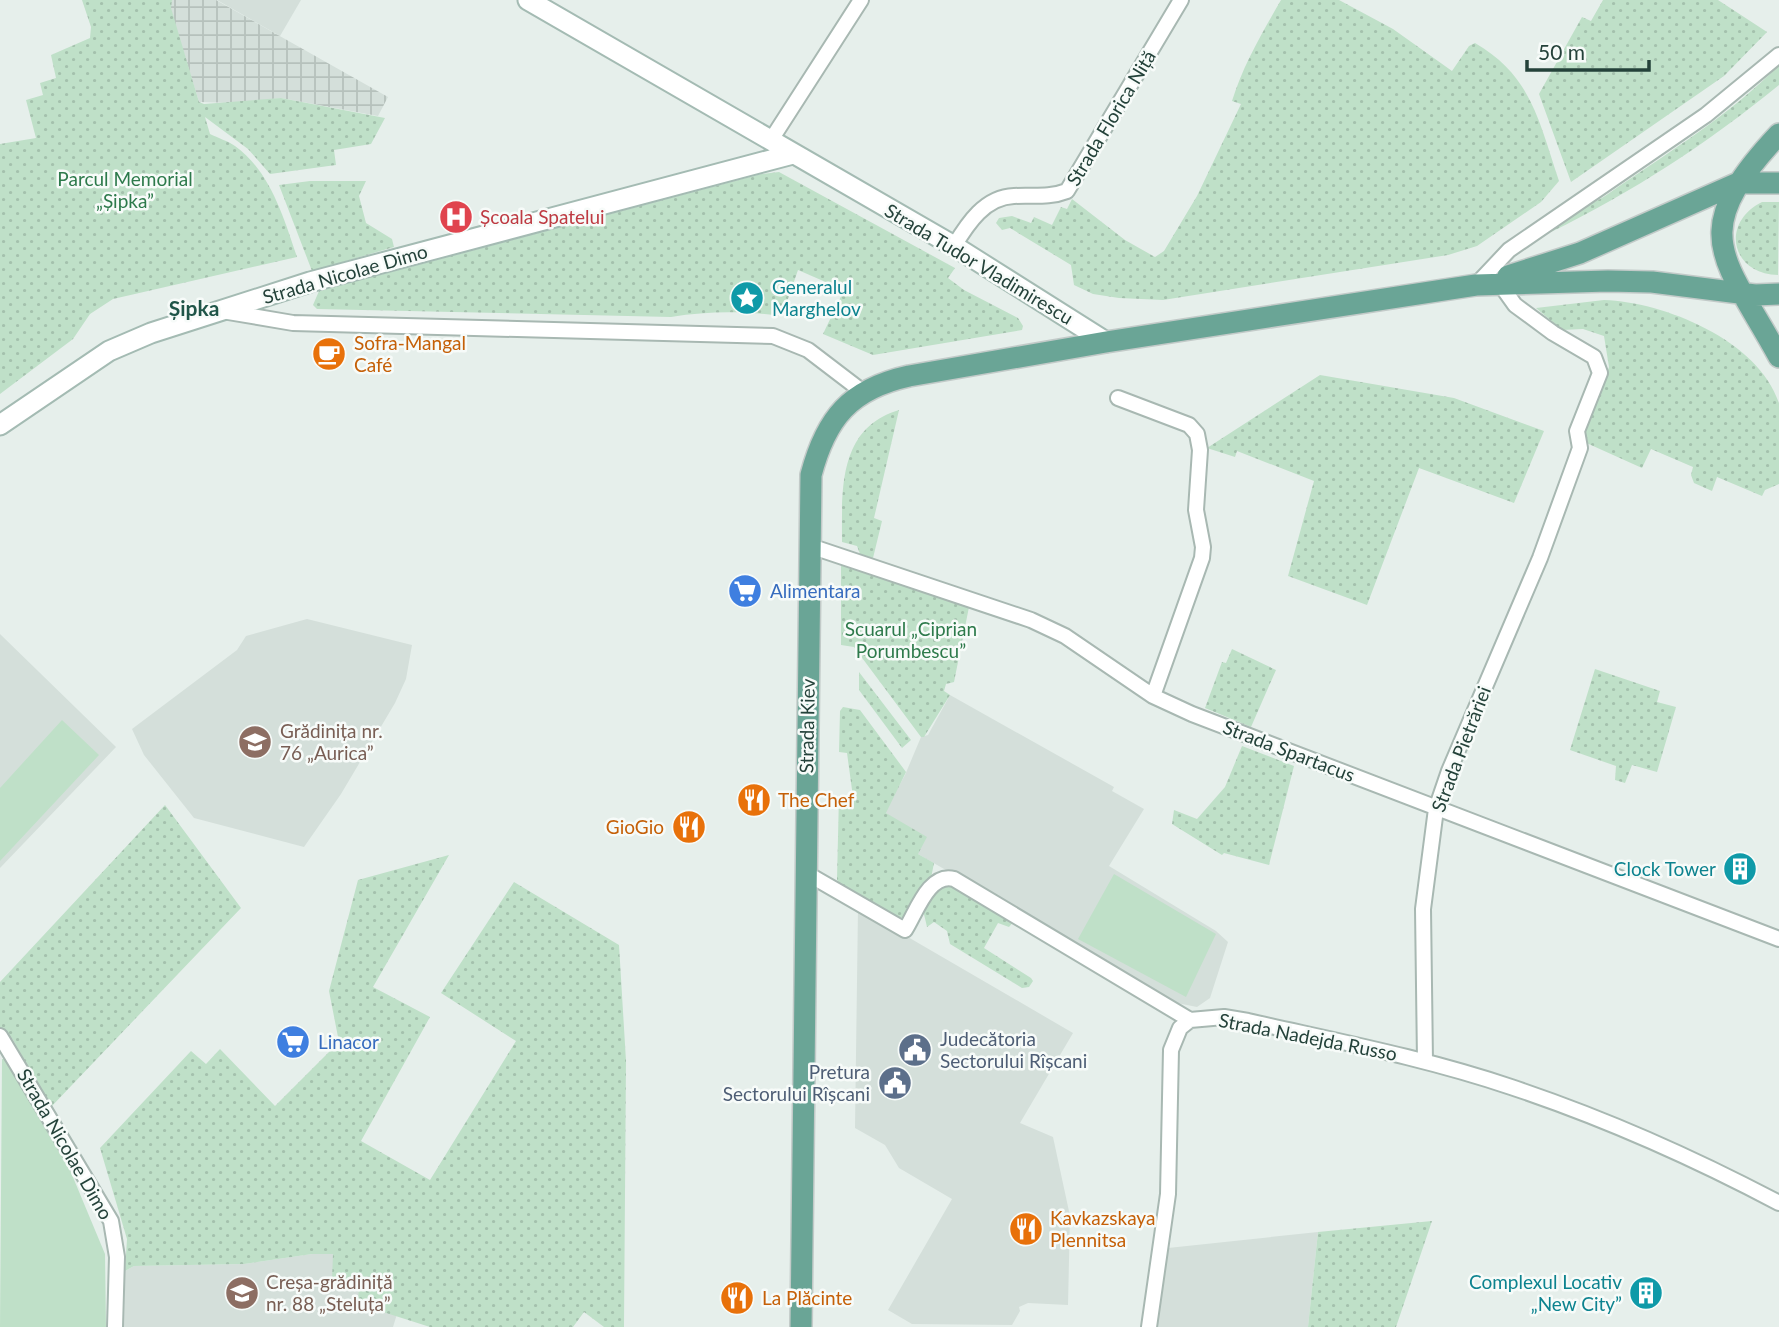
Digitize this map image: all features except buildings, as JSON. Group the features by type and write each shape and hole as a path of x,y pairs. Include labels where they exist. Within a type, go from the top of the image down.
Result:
{"main road":[{"name":"Strada Tudor Vladimirescu","path":"528,0 954,246 1107,342"},
{"path":"1779,134 1738,183 1724,218 1720,239 1725,262 1779,357"},
{"name":"Strada Nicolae Dimo","path":"0,425 109,351 219,310 310,282 793,154"},
{"path":"1476,285 1580,253 1738,183 1779,183"},
{"path":"1107,342 1476,285 1619,281 1779,294"},
{"name":"Strada Kiev","path":"801,1327 811,475 819,445 839,412 863,392 888,381 1107,342"}],"street":[{"path":"771,140 861,0"},
{"name":"Strada Florica Niță","path":"954,246 984,206 998,198 1055,196 1068,191 1181,0"},
{"path":"1476,285 1508,250 1706,115 1779,55"},
{"name":"Strada Pietrăriei","path":"1424,1061 1423,909 1436,808 1449,771 1540,558 1578,454 1577,431 1598,382 1597,362 1515,304 1500,284"},
{"path":"219,310 293,323 773,336 808,350 863,392"},
{"path":"1118,398 1189,425 1200,440 1195,498 1202,558 1153,696"},
{"name":"Strada Spartacus","path":"810,546 1031,620 1065,636 1153,696 1779,939"},
{"name":"Strada Nadejda Russo","path":"806,873 905,930 933,884 942,878 954,879 1190,1020 1224,1017 1424,1061 1509,1086 1646,1138 1779,1203"},
{"path":"1149,1327 1168,1194 1171,1049 1180,1028 1190,1020"},
{"name":"Strada Nicolae Dimo","path":"0,1036 96,1191 111,1222 117,1257 115,1327"}],"shaded area":[{"path":"172,0 216,0 388,97 378,116 281,98 235,103 199,102 170,8"},
{"path":"217,0 301,0 280,36"},
{"name":"Grădinița nr. 76 „Aurica”","path":"307,619 412,645 406,679 395,703 341,794 304,847 194,818 144,755 132,729 237,650 246,636"},
{"path":"0,634 116,747 0,868"},
{"path":"950,695 1114,787 1112,791 1144,809 1109,866 1216,931 1228,942 1210,998 1197,1007 1177,1003 918,854 885,811 905,775 921,737 928,735"},
{"path":"858,908 1073,1033 1020,1123 1053,1137 1070,1216 1068,1305 1028,1303 1019,1307 1020,1311 1012,1325 912,1324 888,1310 952,1199 899,1168 885,1145 855,1128"},
{"path":"1318,1232 1308,1327 1154,1327 1168,1248"},
{"name":"Creșa-grădiniță nr. 88 „Steluța”","path":"312,1254 333,1254 359,1283 359,1304 397,1314 393,1327 124,1327 125,1271 134,1266 244,1264"}],"green space":[{"name":"Parcul Memorial „Șipka”","path":"82,0 172,0 171,8 199,102 204,104 281,98 385,118 371,144 334,150 336,165 270,174 248,149 205,117 210,134 235,146 258,168 281,211 297,257 113,299 90,314 73,339 0,394 0,144 36,138 26,100 43,95 40,83 56,78 51,55 90,38 91,27"},
{"path":"1281,0 1339,0 1393,29 1452,71 1469,46 1475,43 1509,70 1531,102 1559,181 1541,202 1477,246 1448,255 1163,300 1093,294 1074,285 1071,265 1010,228 1002,230 996,223 999,218 1012,216 1031,223 1034,217 1052,225 1061,207 1067,209 1072,199 1125,240 1155,257 1164,251 1197,196 1241,104 1232,101 1236,88"},
{"path":"1603,0 1718,0 1767,32 1724,76 1571,182 1539,94 1582,17 1591,21"},
{"path":"1779,65 1779,85 1725,127 1640,183 1551,232 1570,216 1608,194 1697,133 1760,84"},
{"path":"779,172 955,268 948,278 964,290 1018,318 1023,326 1022,330 873,355 823,334 844,290 798,270 782,316 740,313 671,317 317,309 313,305 319,291 761,174"},
{"path":"310,181 366,181 359,196 366,223 392,239 394,247 312,271 279,185"},
{"path":"1762,202 1779,202 1778,275 1750,266 1741,257 1737,246 1736,234 1740,222"},
{"path":"1604,300 1628,302 1680,317 1730,343 1751,361 1768,381 1779,403 1779,484 1765,490 1762,496 1717,477 1712,491 1694,483 1691,475 1693,467 1651,449 1642,468 1582,441 1609,367 1604,336 1583,329 1562,330 1536,308"},
{"path":"1320,375 1454,398 1544,431 1514,503 1419,468 1367,605 1288,576 1314,481 1237,451 1235,457 1207,448"},
{"path":"899,410 874,518 882,521 873,558 860,554 857,546 842,542 844,482 854,446 864,431 879,419"},
{"name":"Scuarul „Ciprian Porumbescu”","path":"841,561 969,607 954,682 946,684 944,691 950,695 924,737 921,737 854,647 841,645"},
{"path":"1232,649 1276,670 1251,727 1205,708 1222,662 1226,663"},
{"path":"1595,669 1660,691 1657,702 1676,707 1657,772 1632,765 1625,783 1615,780 1616,766 1570,750"},
{"name":"Scuarul „Ciprian Porumbescu”","path":"859,672 911,740 902,748 859,690"},
{"name":"Scuarul „Ciprian Porumbescu”","path":"843,707 860,710 906,772 886,813 927,837 918,854 934,863 931,878 903,918 838,883 839,795 853,797 847,753 839,752 840,711"},
{"path":"62,720 99,755 0,861 0,788"},
{"path":"1242,746 1294,766 1269,865 1224,853 1222,855 1172,824 1174,810 1197,819 1225,787"},
{"path":"165,805 241,908 51,1107 13,1040 0,1027 0,982"},
{"path":"449,855 373,987 430,1017 361,1141 430,1180 516,1041 441,993 514,882 619,945 626,1061 624,1327 604,1327 584,1312 573,1327 430,1327 358,1304 359,1283 332,1280 333,1254 312,1254 244,1264 134,1266 125,1271 127,1239 100,1148 191,1051 206,1064 220,1049 275,1106 339,1042 329,991 358,880"},
{"path":"1114,874 1216,934 1186,997 1078,939"},
{"path":"944,880 1014,921 1009,927 998,923 984,948 1031,978 1033,981 1029,987 1022,988 950,944 947,931 934,922 927,927 923,910 937,885"},
{"path":"2,1059 8,1059 70,1170 105,1254 106,1327 0,1327"},
{"path":"1432,1221 1396,1327 1308,1327 1318,1232"}],"place":[{"name":"Școala Spatelui","path":"456,217"},
{"name":"Generalul Marghelov","path":"747,298"},
{"name":"Sofra-Mangal Café","path":"329,354"},
{"name":"Alimentara","path":"745,591"},
{"name":"Grădinița nr. 76 „Aurica”","path":"255,742"},
{"name":"The Chef","path":"754,800"},
{"name":"GioGio","path":"689,827"},
{"name":"Clock Tower","path":"1740,869"},
{"name":"Linacor","path":"293,1042"},
{"name":"Judecătoria Sectorului Rîșcani","path":"915,1050"},
{"name":"Pretura Sectorului Rîșcani","path":"895,1083"},
{"name":"Kavkazskaya Plennitsa","path":"1026,1229"},
{"name":"Creșa-grădiniță nr. 88 „Steluța”","path":"242,1293"},
{"name":"Complexul Locativ „New City”","path":"1646,1293"},
{"name":"La Plăcinte","path":"737,1298"}],"district":[{"name":"Șipka","path":"194,309"}]}
